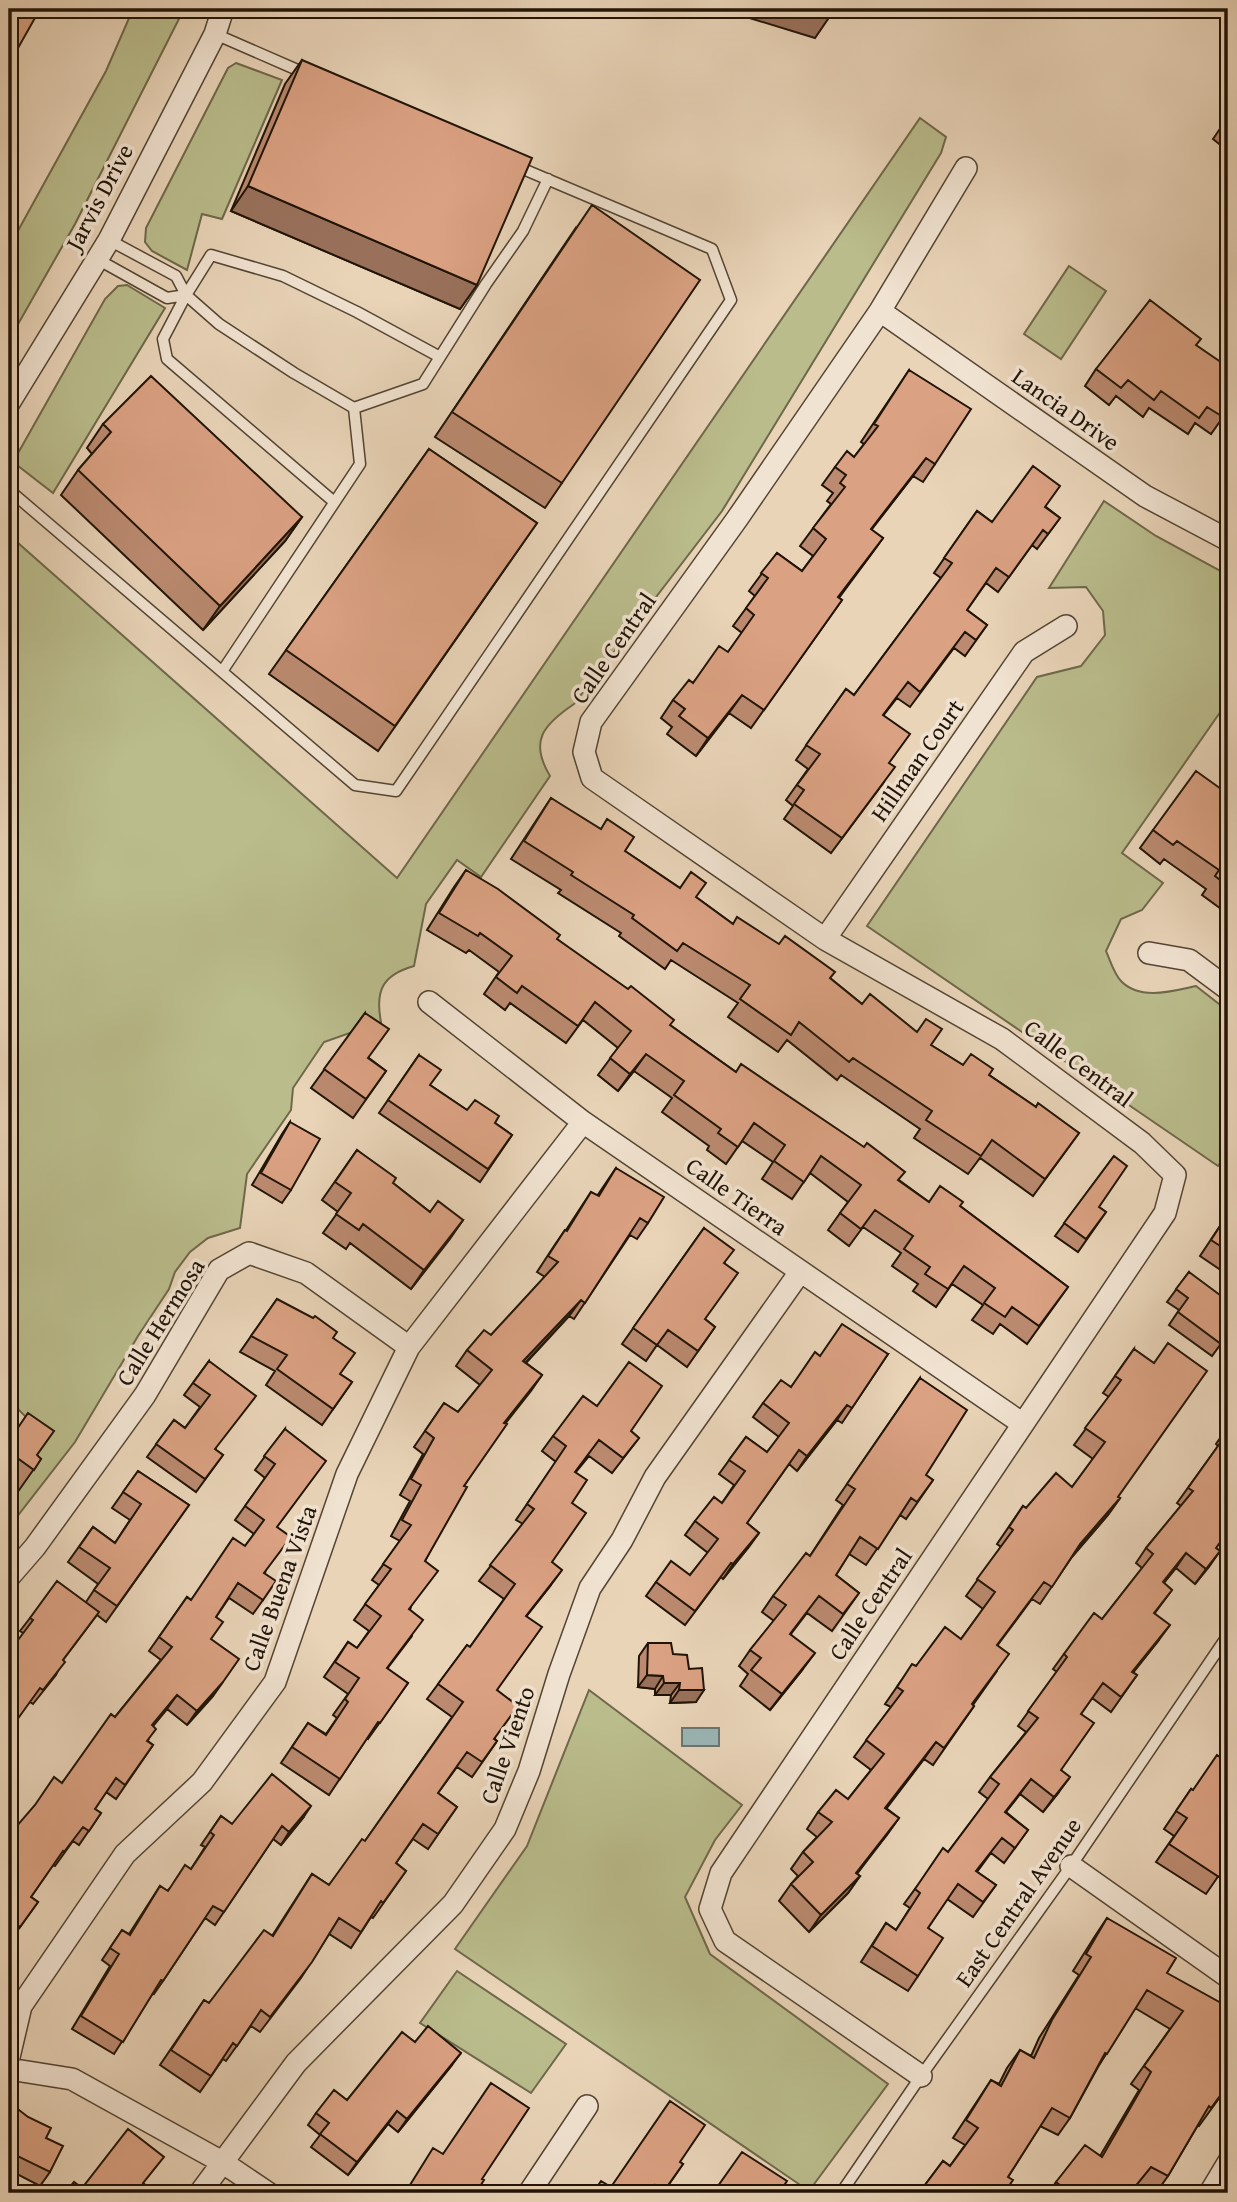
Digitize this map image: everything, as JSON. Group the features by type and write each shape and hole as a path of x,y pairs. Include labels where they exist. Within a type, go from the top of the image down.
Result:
{"street":[{"name":"Jarvis Drive","path":"9,403 109,240 215,34 223,9"},
{"name":"Calle Central","path":"921,2076 725,1941 710,1909 721,1873 1165,1213 1175,1175 1142,1143 1002,1039 825,939 593,778 584,752 591,722 737,519 880,311 966,168"},
{"name":"Lancia Drive","path":"880,311 1145,496 1228,540"},
{"name":"Hillman Court","path":"825,939 1024,652 1066,626"},
{"path":"1149,953 1189,960 1228,989"},
{"name":"Calle Tierra","path":"429,1002 583,1122 1023,1424"},
{"name":"Calle Buena Vista","path":"9,2057 21,2006 125,1854 202,1782 275,1682 347,1474 409,1347 583,1122"},
{"name":"Calle Hermosa","path":"9,1577 36,1547 145,1395 219,1270 249,1253 306,1273 409,1347"},
{"name":"Calle Viento","path":"200,2193 296,2063 453,1904 505,1829 529,1770 590,1588 622,1540 655,1477 800,1272"},
{"path":"1071,1866 1228,1977"},
{"path":"9,2069 72,2079 222,2162 268,2193"},
{"path":"529,2193 587,2106"},
{"path":"1210,2193 1228,2163"}],"lane":[{"path":"215,34 318,78"},
{"path":"9,490 355,785 396,791 731,300 712,249 509,163"},
{"path":"109,240 176,276 186,295 219,324 354,408 423,384 523,231 548,179"},
{"path":"333,501 167,359 163,339 211,255 283,276 440,357"},
{"path":"97,259 167,298 186,295"},
{"path":"223,670 360,464 354,408"},
{"name":"East Central Avenue","path":"841,2193 1071,1866 1228,1635"}],"green space":[{"path":"133,9 184,9 75,224 9,340 9,247 106,71"},
{"path":"236,63 282,80 222,219 202,214 187,270 152,251 145,242 146,228 228,68"},
{"path":"920,118 946,137 941,153 722,511 574,704 547,727 540,743 544,764 550,776 481,877 457,860 426,904 414,966 394,974 380,993 381,1022 324,1042 293,1088 291,1110 247,1174 240,1228 208,1238 190,1252 175,1272 169,1289 75,1442 9,1527 9,1442 26,1417 9,1400 9,535 397,878"},
{"path":"1069,266 1106,291 1061,359 1024,334"},
{"path":"127,285 165,308 53,493 13,462 105,299 118,286"},
{"path":"1104,501 1156,536 1228,575 1228,701 1122,853 1163,883 1142,910 1121,919 1106,951 1116,975 1129,987 1157,993 1196,986 1228,1011 1228,1154 1218,1166 867,926 1037,677 1081,666 1105,635 1103,611 1086,587 1049,588"},
{"path":"589,1690 742,1805 715,1840 685,1897 710,1954 888,2084 809,2191 455,1949 527,1846"},
{"path":"457,1971 566,2044 531,2093 420,2023"}],"water":[{"path":"682,1728 719,1728 719,1746 682,1746"}],"building":[{"path":"9,9 40,9 9,64"},
{"path":"816,9 833,9 832,13"},
{"path":"302,60 532,158 477,285 248,186"},
{"path":"1228,117 1228,131 1221,126"},
{"path":"592,205 700,280 562,483 452,412"},
{"path":"1150,300 1201,339 1196,345 1228,367 1228,410 1223,417 1207,407 1199,418 1161,391 1154,400 1128,380 1121,388 1096,369"},
{"path":"909,370 971,409 935,464 926,458 871,529 883,538 838,597 842,600 764,710 742,695 708,738 679,716 685,709 673,700 689,680 693,683 719,646 728,652 754,615 746,608 768,578 761,573 777,553 802,571 826,539 813,528 845,487 840,483 846,475 835,467 847,451 854,457 878,426 874,424"},
{"path":"151,376 302,517 220,606 78,470 111,432 103,424"},
{"path":"429,449 537,523 395,726 286,650"},
{"path":"1033,466 1060,486 1045,507 1060,518 1048,534 1043,530 1009,577 996,568 967,610 987,625 976,640 965,632 920,692 908,682 883,715 910,734 889,763 895,767 842,838 794,804 804,790 797,785 820,754 806,745 846,689 854,695 952,563 944,558 977,511 992,522"},
{"path":"1196,771 1228,794 1228,815 1223,822 1228,826 1228,886 1215,876 1219,870 1177,841 1173,845 1153,830"},
{"path":"551,798 601,829 607,819 634,837 625,851 680,888 691,872 706,883 696,897 733,924 737,917 779,944 785,936 835,972 830,978 862,1004 870,994 917,1032 926,1019 942,1029 931,1045 963,1065 971,1054 993,1069 989,1075 1036,1107 1038,1103 1079,1133 1045,1179 992,1140 981,1156 926,1120 932,1111 853,1058 849,1062 799,1022 791,1035 740,999 750,985 683,943 677,951 632,918 634,915 524,841"},
{"path":"466,870 498,889 560,935 557,939 628,989 631,986 674,1020 670,1025 736,1072 741,1064 864,1147 867,1143 905,1172 898,1180 929,1202 940,1186 963,1202 960,1206 1068,1287 1039,1326 1012,1307 1005,1317 984,1303 995,1288 964,1266 948,1289 925,1274 930,1267 904,1249 913,1236 875,1210 861,1229 840,1213 861,1185 821,1156 804,1182 774,1161 785,1145 754,1123 738,1147 718,1133 721,1129 674,1095 684,1081 646,1054 630,1074 610,1058 631,1031 595,1002 578,1026 522,986 517,993 496,977 512,956 480,933 478,936 439,913"},
{"path":"365,1013 389,1029 368,1058 386,1071 366,1099 324,1069"},
{"path":"419,1055 441,1070 430,1085 467,1110 475,1100 499,1116 495,1123 512,1135 488,1169 388,1100"},
{"path":"290,1122 320,1139 291,1190 261,1173"},
{"path":"357,1150 396,1178 393,1183 430,1212 438,1201 463,1220 424,1270 363,1224 359,1230 336,1214 351,1193 335,1182"},
{"path":"1114,1156 1127,1166 1099,1207 1106,1212 1086,1239 1064,1223"},
{"path":"616,1168 664,1197 648,1223 640,1218 585,1303 581,1300 523,1361 542,1375 504,1423 507,1424 464,1486 467,1487 425,1561 438,1571 409,1609 423,1620 387,1668 408,1683 340,1779 292,1747 308,1723 326,1735 348,1702 345,1699 359,1678 335,1662 348,1642 357,1648 381,1616 365,1604 391,1569 383,1564 411,1525 402,1520 421,1485 411,1479 434,1438 425,1431 444,1403 458,1412 492,1370 467,1350 484,1330 491,1335 558,1262 548,1256 591,1192 599,1196"},
{"path":"1224,1220 1228,1223 1228,1251 1211,1240"},
{"path":"704,1228 734,1250 724,1263 738,1273 705,1319 715,1327 698,1351 668,1330 657,1345 633,1328"},
{"path":"1189,1272 1228,1301 1228,1334 1221,1344 1178,1312 1188,1298 1176,1289"},
{"path":"277,1299 313,1318 315,1316 337,1332 333,1338 355,1353 340,1374 352,1382 333,1409 277,1369 287,1355 251,1336"},
{"path":"842,1324 888,1354 852,1408 847,1405 807,1456 799,1450 747,1523 759,1533 733,1564 731,1563 695,1611 656,1582 671,1561 690,1575 718,1539 695,1521 714,1497 722,1503 745,1471 729,1460 746,1437 767,1452 789,1423 763,1403 781,1380 791,1387 815,1352 820,1356"},
{"path":"1168,1343 1207,1371 1118,1497 1120,1498 1080,1544 1052,1587 1044,1582 997,1645 1009,1654 944,1748 936,1742 885,1808 899,1818 856,1873 860,1876 821,1915 791,1884 813,1862 803,1852 832,1822 818,1812 836,1790 848,1799 884,1754 866,1740 903,1691 897,1687 912,1664 916,1666 945,1627 961,1639 995,1592 977,1579 1013,1530 1009,1527 1023,1506 1026,1508 1056,1473 1072,1487 1105,1442 1085,1428 1121,1380 1115,1376 1134,1349 1154,1363"},
{"path":"209,1361 256,1396 215,1449 223,1455 205,1479 156,1444 174,1420 185,1428 210,1395 193,1383"},
{"path":"629,1362 662,1386 631,1431 639,1438 623,1458 599,1440 575,1472 587,1480 572,1503 586,1513 552,1562 562,1570 526,1616 542,1627 497,1690 518,1706 494,1739 497,1741 482,1762 467,1752 438,1793 457,1807 438,1834 423,1824 396,1863 406,1871 383,1903 381,1901 361,1932 339,1918 312,1962 270,2017 261,2010 237,2046 233,2043 211,2076 171,2050 204,2000 209,2003 264,1930 273,1936 312,1874 329,1885 362,1839 365,1841 463,1702 438,1684 467,1645 470,1647 515,1584 490,1565 534,1509 527,1504 566,1446 553,1436 583,1396 597,1406"},
{"path":"920,1378 967,1410 926,1475 933,1480 917,1502 911,1498 878,1549 860,1537 836,1575 859,1593 843,1614 819,1596 790,1634 815,1653 782,1694 751,1670 761,1658 750,1650 786,1605 773,1596 806,1553 810,1556 855,1489 847,1484"},
{"path":"28,1413 54,1431 37,1455 41,1459 34,1470 9,1452 9,1431 13,1435"},
{"path":"285,1429 326,1461 277,1527 291,1537 264,1573 276,1581 263,1600 238,1583 216,1617 223,1622 211,1639 239,1659 197,1711 177,1695 152,1725 156,1729 147,1741 153,1745 125,1785 116,1778 95,1809 101,1813 89,1831 83,1827 31,1897 38,1902 20,1927 12,1921 9,1926 9,1835 35,1805 54,1777 62,1783 111,1714 115,1717 172,1647 159,1637 187,1597 191,1600 233,1538 245,1546 264,1520 245,1506 275,1464 264,1456"},
{"path":"1228,1432 1228,1531 1216,1548 1220,1551 1206,1569 1186,1553 1163,1582 1172,1590 1154,1613 1170,1625 1132,1672 1137,1675 1121,1697 1103,1683 1081,1714 1094,1723 1061,1770 1070,1777 1054,1797 1031,1779 1005,1812 1028,1830 1015,1848 1002,1838 976,1871 996,1885 983,1902 958,1884 928,1928 943,1938 918,1976 872,1946 886,1923 896,1930 920,1893 915,1889 943,1848 948,1852 999,1784 990,1777 1038,1718 1028,1711 1067,1657 1064,1654 1094,1613 1102,1619 1153,1554 1146,1548 1193,1491 1188,1488"},
{"path":"138,1471 189,1505 117,1606 94,1590 110,1568 79,1547 93,1527 115,1543 141,1504 123,1492"},
{"path":"57,1581 99,1612 63,1660 65,1662 43,1690 40,1688 9,1731 9,1652"},
{"path":"648,1643 671,1643 673,1654 687,1655 689,1669 702,1668 704,1690 679,1690 680,1683 664,1683 663,1676 647,1675"},
{"path":"1217,1755 1224,1760 1228,1755 1228,1862 1219,1877 1169,1844 1187,1818 1176,1811"},
{"path":"272,1774 311,1806 289,1832 282,1826 224,1912 213,1906 163,1981 161,1980 123,2042 81,2016 119,1954 110,1948 122,1930 130,1935 160,1886 168,1891 185,1865 191,1869 214,1835 210,1832 221,1816 232,1824"},
{"path":"1107,1918 1176,1958 1167,1973 1223,2004 1228,1998 1228,2085 1211,2108 1209,2106 1168,2176 1151,2167 1130,2193 1067,2193 1069,2192 1056,2182 1085,2145 1102,2157 1151,2072 1144,2066 1183,2011 1147,1990 1107,2054 1105,2053 1070,2118 1052,2108 1008,2177 1013,2180 1004,2193 923,2193 925,2191 922,2189 943,2161 950,2166 978,2128 966,2120 991,2080 1001,2086 1020,2050 1034,2058 1052,2020 1091,1957 1086,1954"},
{"path":"428,2026 461,2053 407,2119 397,2111 357,2162 320,2134 329,2123 316,2113 334,2090 347,2100 402,2032 415,2042"},
{"path":"491,2083 529,2108 482,2179 484,2180 476,2193 405,2193 433,2148 443,2154"},
{"path":"670,2101 705,2125 664,2191 655,2185 650,2193 593,2193 601,2181 611,2187"},
{"path":"10,2103 28,2117 51,2128 46,2138 63,2146 50,2172 9,2152"},
{"path":"128,2129 164,2157 143,2183 148,2187 143,2193 65,2193 74,2182 82,2188"},
{"path":"742,2152 787,2181 779,2193 713,2193"}]}
